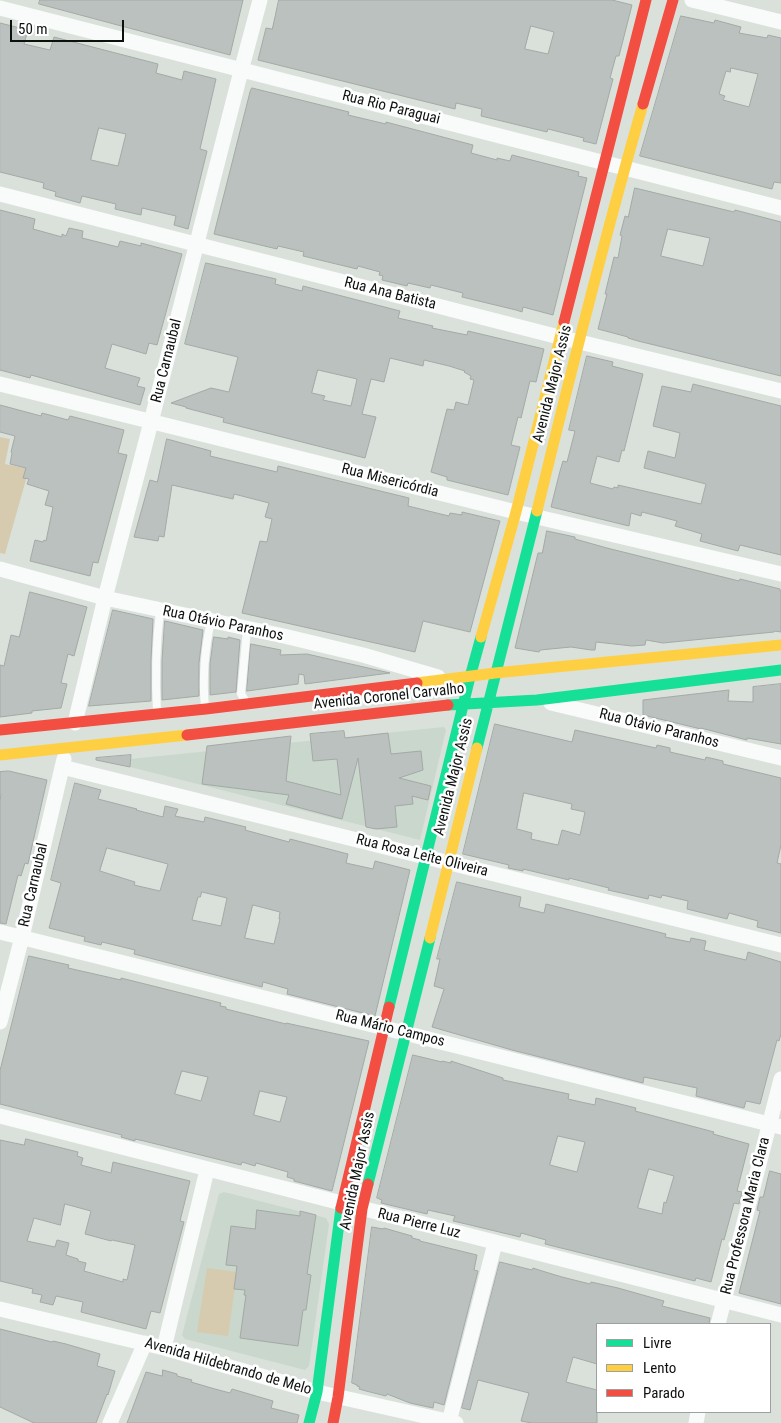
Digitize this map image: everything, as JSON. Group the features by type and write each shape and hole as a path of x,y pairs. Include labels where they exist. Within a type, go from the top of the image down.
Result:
{"street":[{"name":"Rua Carnaubal","path":"75,723 104,598 260,0"},
{"name":"Avenida Major Assis","path":"309,1423 317,1392 341,1204 470,677 516,512 646,0"},
{"name":"Avenida Major Assis","path":"333,1423 362,1209 579,341 624,169 673,0"},
{"path":"692,0 781,22"},
{"name":"Rua Rio Paraguai","path":"0,8 781,208"},
{"name":"Rua Ana Batista","path":"0,194 559,337 781,391"},
{"name":"Rua Misericórdia","path":"0,384 516,512 781,574"},
{"name":"Rua Otávio Paranhos","path":"0,569 104,598 363,655 446,680"},
{"name":"Avenida Coronel Carvalho","path":"0,730 206,709 495,673 781,645"},
{"name":"Avenida Coronel Carvalho","path":"0,755 464,704 537,700 781,670"},
{"name":"Rua Otávio Paranhos","path":"537,700 781,758"},
{"name":"Rua Carnaubal","path":"0,1022 67,747"},
{"name":"Rua Rosa Leite Oliveira","path":"62,767 781,945"},
{"name":"Rua Mário Campos","path":"0,932 775,1125"},
{"name":"Rua Professora Maria Clara","path":"718,1323 775,1125 781,1079"},
{"name":"Rua Pierre Luz","path":"0,1116 781,1315"},
{"path":"164,1348 207,1170"},
{"path":"452,1422 495,1243"},
{"name":"Avenida Hildebrando de Melo","path":"0,1309 145,1343 317,1392 452,1422"},
{"path":"110,1423 145,1343"}],"lane":[{"path":"157,714 156,658 160,611"},
{"path":"206,709 204,695 208,635 211,621"},
{"path":"247,629 241,694 248,704"}],"shaded area":[{"path":"0,437 10,439 5,464 29,469 5,554 0,553"},
{"path":"444,727 446,730 420,840 130,767 131,759"},
{"path":"224,1192 326,1218 329,1224 309,1366 305,1370 185,1339 182,1335 219,1194"},
{"path":"207,1268 237,1272 228,1336 197,1332"}],"building":[{"path":"40,0 243,0 230,55 39,4"},
{"path":"279,0 612,0 632,5 619,56 616,56 610,78 613,79 596,144 583,141 584,138 548,129 547,132 481,116 482,109 456,103 455,109 258,60 266,28 272,29","holes":["531,26 554,32 548,54 525,49"]},
{"path":"681,16 714,23 715,20 741,27 739,33 767,38 768,35 781,38 781,183 774,182 772,189 640,156","holes":["731,68 758,74 749,107 723,100 725,96 719,94 726,71 730,72"]},
{"path":"0,23 28,30 24,44 50,50 54,37 158,64 156,73 182,80 184,71 216,79 200,149 207,151 188,229 174,225 176,216 142,208 141,215 115,209 116,204 82,196 80,203 55,196 56,192 43,188 44,183 0,172","holes":["99,128 126,134 118,166 91,160"]},
{"path":"252,88 349,112 348,115 386,124 386,122 473,145 471,153 497,160 497,158 510,161 512,155 579,172 578,176 587,178 553,315 523,307 522,312 462,297 463,293 431,285 430,288 408,283 407,286 382,280 383,276 379,275 380,272 358,266 357,269 303,256 304,252 278,246 277,249 214,234"},
{"path":"635,188 781,222 781,376 638,341 598,329 614,257 618,258 622,236 620,235 625,216 628,217","holes":["668,229 710,238 703,266 661,256"]},
{"path":"0,210 35,219 33,229 62,237 62,234 66,236 69,228 83,231 82,238 118,247 120,241 141,246 141,243 182,254 157,345 149,343 146,354 112,344 105,368 140,378 137,386 145,388 140,405 31,375 30,378 0,370"},
{"path":"206,263 276,279 275,284 302,291 303,286 400,311 398,318 433,326 432,328 467,335 468,331 544,349 536,382 530,381 521,418 518,417 511,445 520,447 508,495 447,480 447,477 431,472 447,409 454,410 456,402 468,405 474,380 470,379 471,376 465,371 424,360 423,366 390,358 384,382 371,379 362,414 376,417 365,458 223,422 224,418 171,403 211,388 229,392 238,357 185,344","holes":["318,370 357,379 351,406 323,400 325,396 312,393"]},
{"path":"587,356 613,362 612,366 643,374 624,451 622,450 619,462 597,456 590,483 613,489 614,487 618,488 618,485 701,504 706,484 644,468 648,451 675,458 680,433 653,426 662,386 691,392 693,384 781,406 781,555 740,545 738,551 700,541 702,534 675,526 677,521 642,512 641,516 631,513 629,526 551,507 563,461 567,462 575,431 569,430"},
{"path":"0,405 41,416 42,413 68,420 70,416 124,430 118,453 127,455 98,563 93,562 90,576 30,561 35,540 46,541 53,507 45,505 49,491 27,484 29,479 23,478 26,468 10,464 15,436 0,432"},
{"path":"167,439 211,451 210,456 277,472 278,466 409,498 408,506 449,516 450,513 462,515 462,512 500,521 470,632 423,621 415,652 242,613 260,541 267,542 272,519 265,517 269,503 234,494 233,499 172,485 164,537 159,536 158,541 134,537 150,480 157,482"},
{"path":"547,531 739,581 740,579 780,589 781,632 775,631 663,643 646,640 645,645 632,646 596,642 595,650 571,647 540,650 539,652 515,648 538,553 542,553"},
{"path":"30,592 87,607 74,656 68,654 61,683 67,684 61,708 0,717 0,665 4,666 11,635 19,637"},
{"path":"113,610 153,619 151,701 89,706"},
{"path":"165,621 203,630 199,663 199,696 162,700"},
{"path":"214,637 228,639 228,637 240,640 236,692 210,695 210,664"},
{"path":"251,644 281,650 280,655 307,654 390,673 305,684 304,675 299,674 298,684 247,691"},
{"path":"781,684 781,744 747,738 747,740 643,715 643,700 729,690 728,701 753,702 753,687"},
{"path":"495,724 572,742 575,730 656,748 657,745 670,748 670,752 705,760 706,757 723,761 723,764 781,778 781,845 777,863 781,864 781,933 757,927 758,921 729,913 727,919 687,909 688,901 662,895 661,898 649,895 648,899 608,890 609,888 569,878 569,880 523,869 523,871 508,868 509,865 463,854","holes":["524,793 572,804 571,809 585,812 580,835 562,830 558,845 531,839 532,833 517,829"]},
{"path":"344,731 345,738 388,733 391,754 421,751 423,770 399,778 431,786 428,800 412,796 413,804 395,806 397,827 376,829 366,827 358,758 342,819 286,804 289,795 202,784 207,746 291,736 286,781 341,795 337,759 313,761 310,734"},
{"path":"131,755 130,767 96,760 96,758"},
{"path":"9,771 47,780 28,864 25,863 21,876 18,875 6,924 0,923 0,772"},
{"path":"75,783 101,790 98,799 136,810 163,817 165,806 178,809 175,816 204,822 205,817 246,827 245,830 289,842 290,839 348,854 346,863 373,869 375,861 410,870 375,1016 287,994 288,989 263,982 262,987 134,954 135,950 102,942 101,945 84,941 85,937 49,928 61,883 51,880","holes":["107,848 168,864 160,891 134,885 135,882 100,871","202,892 227,898 221,926 192,920 198,897 200,897","253,905 280,912 274,944 245,938"]},
{"path":"457,882 521,897 519,907 544,913 546,904 666,934 665,937 690,942 691,938 706,941 704,950 716,953 746,960 748,952 781,962 781,1034 779,1041 777,1040 760,1104 746,1101 744,1108 696,1096 697,1088 644,1077 643,1083 512,1050 432,1027 444,989 434,986 440,959 437,959"},
{"path":"29,956 69,965 68,968 121,980 121,978 221,1003 220,1006 226,1007 226,1009 286,1024 369,1041 332,1191 294,1181 294,1179 287,1177 288,1172 256,1163 255,1166 242,1162 241,1165 135,1139 135,1141 121,1137 122,1135 0,1104 0,1071","holes":["182,1071 208,1077 201,1101 175,1094","260,1091 287,1097 280,1122 254,1115"]},
{"path":"413,1055 442,1062 451,1063 451,1061 503,1078 503,1080 569,1094 568,1099 595,1105 596,1098 636,1108 635,1111 714,1132 713,1134 749,1144 737,1191 742,1192 739,1204 734,1203 711,1282 696,1278 695,1281 545,1244 546,1240 521,1233 520,1237 453,1221 455,1216 428,1210 427,1214 381,1203 382,1200 377,1198","holes":["558,1136 585,1142 577,1172 550,1165","649,1169 674,1176 666,1203 664,1202 662,1214 638,1208"]},
{"path":"26,1139 78,1152 77,1156 83,1158 81,1165 111,1173 113,1162 190,1181 180,1221 184,1222 160,1313 151,1311 146,1329 81,1312 83,1302 56,1296 53,1305 40,1302 42,1295 32,1293 33,1289 0,1281 0,1140 24,1145","holes":["65,1204 91,1211 85,1234 135,1245 127,1280 123,1279 123,1282 84,1271 86,1263 66,1255 69,1243 57,1240 55,1247 27,1241 34,1218 60,1225"]},
{"path":"770,1171 781,1174 781,1304 739,1293 760,1211 757,1210 760,1197 763,1197"},
{"path":"257,1210 300,1216 300,1211 316,1215 307,1274 311,1275 306,1310 303,1310 298,1346 240,1338 246,1295 244,1295 245,1290 234,1289 237,1266 226,1265 231,1226 255,1229"},
{"path":"372,1227 384,1228 412,1236 412,1238 420,1241 477,1255 474,1270 478,1271 444,1405 434,1402 433,1408 410,1403 387,1394 386,1396 359,1389 360,1387 352,1383"},
{"path":"500,1262 532,1270 533,1268 590,1284 591,1282 618,1288 664,1301 662,1306 710,1318 709,1323 596,1323 596,1364 573,1357 566,1382 596,1390 597,1423 532,1423 521,1421 529,1393 478,1380 470,1410 462,1408"},
{"path":"0,1329 100,1354 97,1366 115,1371 108,1395 96,1423 34,1423 0,1407"},
{"path":"163,1370 192,1380 191,1382 215,1389 230,1393 232,1389 273,1401 271,1408 299,1415 297,1423 127,1423 146,1372 162,1376"}],"traffic: fast":[{"path":"477,748 537,511"},
{"path":"389,1007 481,637"},
{"path":"448,705 537,700 781,670"},
{"path":"368,1184 430,938"},
{"path":"309,1423 317,1392 341,1208"}],"traffic: slow":[{"path":"537,511 588,307 643,104"},
{"path":"481,637 516,512 564,322"},
{"path":"417,683 495,673 781,645"},
{"path":"0,755 187,735"},
{"path":"430,938 477,748"}],"traffic: jam":[{"path":"564,322 646,0"},
{"path":"643,104 673,0"},
{"path":"0,730 206,709 417,683"},
{"path":"187,735 448,705"},
{"path":"341,1208 389,1007"},
{"path":"333,1423 362,1209 368,1184"}]}
